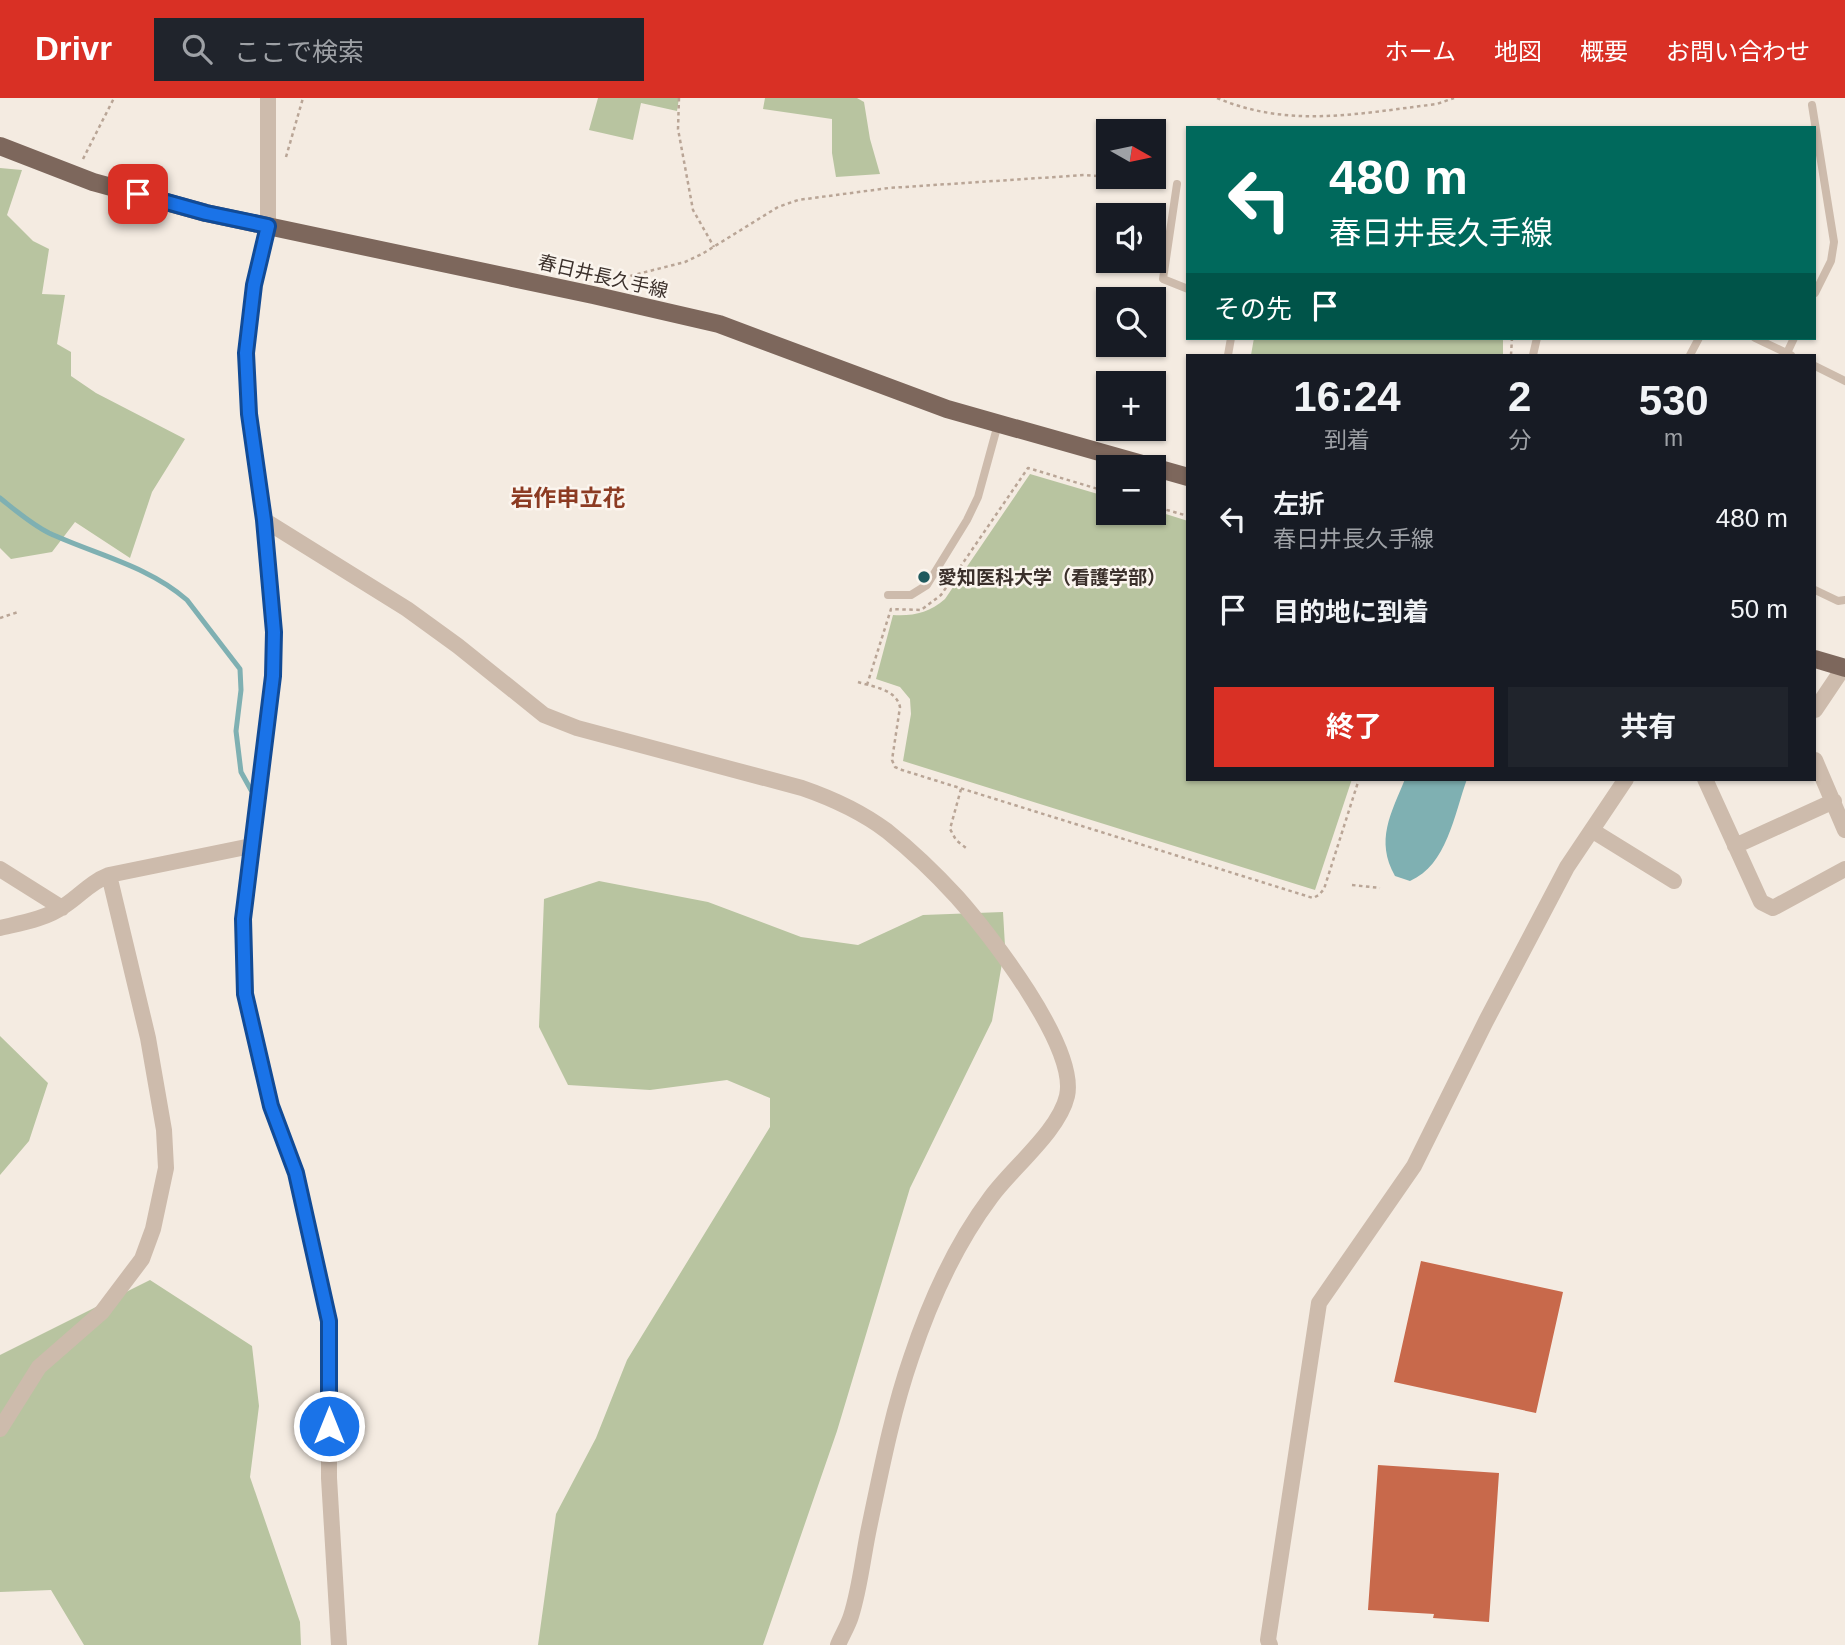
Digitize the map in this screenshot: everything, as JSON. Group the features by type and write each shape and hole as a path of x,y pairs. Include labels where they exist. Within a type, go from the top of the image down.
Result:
{"main road":[{"name":"春日井長久手線","path":"0,146 75,175 194,210 719,324 947,409 1186,476"},
{"path":"1816,659 1844,668"}],"street":[{"path":"268,98 268,226 254,285 246,353 249,414 264,520 274,654 243,919 245,994 271,1106 296,1173 329,1321 329,1478 339,1645"},
{"path":"264,520 407,609 544,715 577,728 827,796 885,829 920,859 958,898 1012,967 1049,1027 1064,1059 1068,1095 1060,1114 992,1195 961,1241 935,1294 910,1359 885,1451 851,1615 838,1645"},
{"path":"1816,709 1844,668"},
{"path":"1816,762 1845,830"},
{"path":"1270,1645 1268,1640 1319,1303 1414,1166 1561,878 1625,781"},
{"path":"1706,781 1761,902 1773,908 1845,869"},
{"path":"1735,846 1834,801"},
{"path":"1592,831 1674,881"},
{"path":"0,928 62,908 92,882 109,875 251,846"},
{"path":"0,869 62,908"},
{"path":"0,1429 39,1367 102,1311 142,1259 153,1229 166,1168 164,1130 148,1038 109,875"}],"lane":[{"path":"1812,105 1834,243 1831,261 1816,291"},
{"path":"1177,184 1163,279 1186,288"},
{"path":"1759,340 1789,354"},
{"path":"1816,366 1845,381"},
{"path":"888,595 911,595 927,585 978,497 998,424"},
{"path":"1816,590 1838,601 1845,600"}],"path":[{"path":"75,175 114,98"},
{"path":"284,162 303,98"},
{"path":"679,98 678,129 693,210 714,247"},
{"path":"1217,98 1252,110 1292,117 1319,118 1437,104 1454,98"},
{"path":"593,295 595,285 685,262 778,207 835,194 965,182 1096,176"},
{"path":"1166,183 1177,184"},
{"path":"867,685 891,610 921,610 941,595 1028,468 1096,488"},
{"path":"1166,510 1186,515"},
{"path":"0,618 18,612"},
{"path":"858,682 893,694 898,699 900,707 892,760 895,767 1312,898 1324,890 1358,781"},
{"path":"961,789 950,829 956,840 966,848"},
{"path":"1352,885 1380,888"}],"green space":[{"path":"598,98 679,98 677,111 641,103 633,140 589,130"},
{"path":"765,98 857,98 864,102 870,139 880,174 836,177 832,153 832,119 763,109"},
{"path":"0,168 22,170 7,215 33,241 49,249 42,294 65,295 57,344 71,352 71,376 96,393 185,439 152,492 130,558 75,522 52,552 11,559 0,548"},
{"path":"1254,340 1503,340 1503,354 1251,354"},
{"path":"1030,474 1096,493 1096,525 1166,525 1166,514 1186,520 1186,781 1351,781 1315,890 903,761 911,714 910,699 900,687 876,679 893,615 921,613 945,599"},
{"path":"599,881 708,902 801,937 858,945 923,915 1003,912 1005,946 992,1021 910,1188 837,1431 763,1645 538,1645 556,1514 596,1438 627,1360 770,1127 770,1098 727,1080 650,1090 568,1085 539,1027 544,899"},
{"path":"0,1036 48,1083 29,1141 0,1175"},
{"path":"150,1280 252,1346 259,1406 250,1477 300,1622 301,1645 84,1645 51,1590 0,1592 0,1355"}],"water":[{"path":"1404,781 1466,781 1441,851 1423,874 1410,881 1395,876 1386,851 1387,827"}],"building":[{"path":"1421,1261 1563,1292 1536,1413 1394,1382"},
{"path":"1378,1465 1499,1473 1489,1622 1433,1618 1434,1614 1368,1610"}],"waterway":[{"path":"0,498 42,529 139,569 187,600 240,669 241,690 236,731 241,772 251,790"}],"place":[{"name":"愛知医科大学（看護学部）","path":"924,577"}],"district":[{"name":"岩作申立花","path":"568,498"}],"route":[{"path":"138,194 206,213 268,226 254,285 246,353 249,414 264,520 274,632 273,676 243,919 245,994 271,1106 296,1173 329,1321 329,1426"}]}
